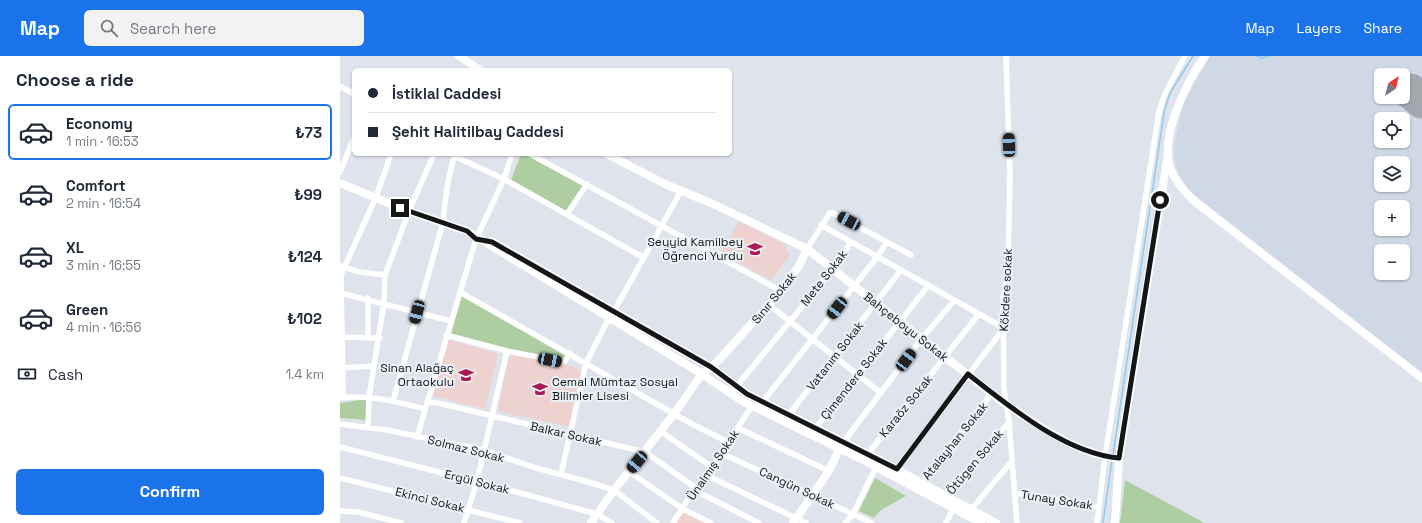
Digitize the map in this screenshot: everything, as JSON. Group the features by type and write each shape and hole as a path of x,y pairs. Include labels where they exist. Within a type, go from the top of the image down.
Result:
{"street":[{"path":"459,56 477,68"},
{"name":"Kökdere sokak","path":"1006,56 1010,173 1008,270 1004,299 1004,389 1009,422 1017,523"},
{"path":"1096,523 1159,111 1164,96 1185,56"},
{"path":"1115,523 1118,458 1171,131 1187,83 1205,56"},
{"path":"340,86 352,93"},
{"path":"340,172 352,143"},
{"path":"1168,153 1170,169 1179,184 1193,200 1422,378"},
{"path":"390,156 376,197 342,267 340,293 342,398 369,397 393,400 425,409"},
{"path":"368,427 369,397 373,366 380,338 384,302 384,275 409,211 433,156"},
{"path":"393,400 443,222 444,203 455,156"},
{"path":"457,156 504,179 644,258"},
{"path":"417,437 446,335 476,239 504,179 511,156"},
{"path":"534,156 781,291"},
{"name":"Bahçeboyu Sokak","path":"611,156 681,191 711,203 807,249 945,357 1034,423 1092,454 1118,458"},
{"path":"340,183 409,211 467,231 476,239 611,315 711,367 737,386 757,405 789,414 816,428 841,445"},
{"path":"567,214 587,184"},
{"path":"561,474 586,363 611,315 681,191"},
{"name":"Sınır Sokak","path":"591,523 614,490 674,414 702,374 711,367 781,291 799,266 821,225 830,213 833,213 887,242"},
{"path":"821,225 851,242"},
{"name":"Mete Sokak","path":"731,393 833,269 851,242 1004,328"},
{"path":"887,242 911,255"},
{"name":"Ünalmış Sokak","path":"673,523 738,428 812,340 887,242"},
{"path":"342,267 360,272 384,275"},
{"name":"Vatanım Sokak","path":"783,421 876,304 901,270"},
{"name":"Çimendere Sokak","path":"810,435 928,286"},
{"path":"460,292 570,353 674,414 728,442"},
{"path":"340,293 384,302 451,321"},
{"path":"368,298 368,338"},
{"path":"795,521 829,471 841,445 922,338 954,301"},
{"path":"769,305 881,393"},
{"name":"Karaöz Sokak","path":"866,457 978,314"},
{"path":"611,315 731,393 757,405 810,435 841,445 895,472 969,513 981,523"},
{"path":"895,472 1004,328"},
{"path":"446,335 507,351 564,362 570,353"},
{"path":"342,337 380,338"},
{"path":"464,523 477,481 507,351"},
{"path":"342,368 373,366"},
{"name":"Atalayhan Sokak","path":"919,486 992,393"},
{"name":"Balkar Sokak","path":"427,402 438,403 645,452 695,489 759,523"},
{"name":"Ötügen Sokak","path":"944,499 1009,422"},
{"name":"Solmaz Sokak","path":"340,424 368,427 484,450 614,490"},
{"path":"738,428 829,471"},
{"path":"660,431 712,467"},
{"name":"Ergül Sokak","path":"340,448 477,481 597,514 612,523"},
{"name":"Cangün Sokak","path":"721,453 872,523"},
{"path":"866,457 876,466 895,472"},
{"path":"969,513 1012,461"},
{"path":"845,523 853,514 876,466"},
{"path":"628,472 683,509 711,523"},
{"path":"706,475 795,521 806,523"},
{"name":"Ekinci Sokak","path":"340,478 520,523"},
{"path":"614,490 657,523"},
{"name":"Tunay Sokak","path":"1015,493 1099,507"},
{"path":"944,499 953,509 996,523"},
{"path":"946,523 953,509"},
{"path":"340,511 358,512 401,523"}],"shaded area":[{"path":"1210,56 1422,56 1422,373 1187,189 1179,176 1174,158 1174,146 1183,104"},
{"name":"Seyyid Kamilbey Öğrenci Yurdu","path":"739,221 785,244 790,256 771,280 721,253"},
{"name":"Sinan Alağaç Ortaokulu","path":"447,339 498,354 485,409 433,396"},
{"name":"Cemal Mümtaz Sosyal Bilimler Lisesi","path":"512,354 572,366 581,372 570,425 566,426 500,412 498,406 510,355"},
{"path":"683,509 711,523 673,523"}],"green space":[{"path":"520,156 530,156 585,186 567,212 511,180"},
{"path":"461,296 568,357 564,363 451,335"},
{"path":"367,399 366,420 340,418 340,403"},
{"path":"875,478 906,496 881,510 874,518 859,511"},
{"path":"1125,480 1201,521 1203,523 1120,523"}],"waterway":[{"path":"1113,455 1164,113 1170,93 1193,56"},
{"path":"1257,56 1262,58 1268,56"},
{"path":"1103,523 1112,460"}],"runway":[{"path":"1410,91 1422,101"}],"place":[{"name":"Seyyid Kamilbey Öğrenci Yurdu","path":"755,249"},
{"name":"Sinan Alağaç Ortaokulu","path":"466,375"},
{"name":"Cemal Mümtaz Sosyal Bilimler Lisesi","path":"540,389"}],"route":[{"path":"400,208 467,231 476,239 484,239 492,242 711,367 747,394 897,469 968,374 1034,423 1092,454 1119,458 1160,200"}]}
